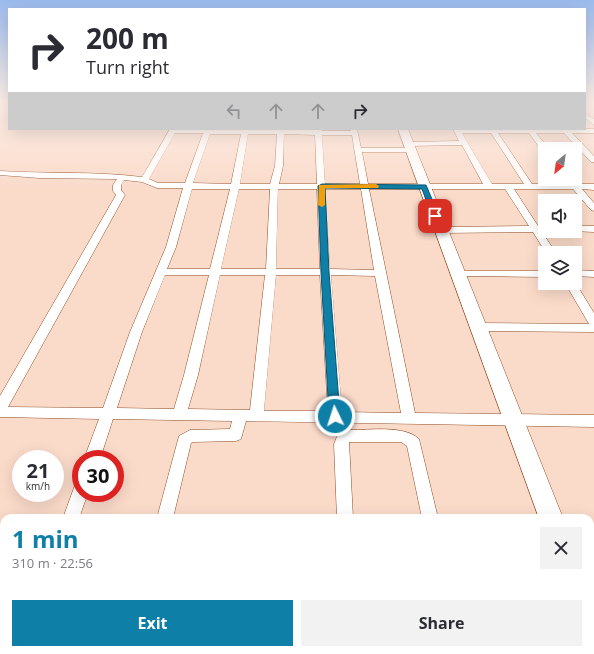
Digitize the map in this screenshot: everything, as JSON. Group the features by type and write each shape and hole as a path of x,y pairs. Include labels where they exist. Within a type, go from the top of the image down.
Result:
{"street":[{"path":"144,180 172,132"},
{"path":"95,450 136,332 161,272 175,233 188,186 206,132"},
{"path":"180,415 191,375 234,186 245,132"},
{"path":"256,416 270,272 274,186 279,166 281,132"},
{"path":"319,132 325,272 335,416"},
{"path":"355,132 380,273 409,419"},
{"path":"458,132 489,187"},
{"path":"493,132 530,187"},
{"path":"531,132 539,142"},
{"path":"567,132 594,160"},
{"path":"358,150 407,141 464,143"},
{"path":"407,141 549,514"},
{"path":"0,173 39,176 122,177 144,180 158,185 188,186 594,187"},
{"path":"0,408 121,195 117,191 117,185 122,177"},
{"path":"508,187 538,226"},
{"path":"576,187 594,208"},
{"path":"441,230 538,229"},
{"path":"582,229 594,229"},
{"path":"161,272 380,273"},
{"path":"458,274 538,274"},
{"path":"582,274 594,274"},
{"path":"574,290 594,322"},
{"path":"478,326 594,328"},
{"path":"0,412 335,416 514,421 594,421"},
{"path":"166,514 184,440 190,436 236,435 240,415"},
{"path":"345,514 341,444 343,438 350,436 401,436 414,442 429,514"},
{"path":"72,514 77,502"}],"slow traffic":[{"path":"322,205 322,186 376,186"}],"route":[{"path":"335,416 325,272 322,186 424,187 435,216"}]}
